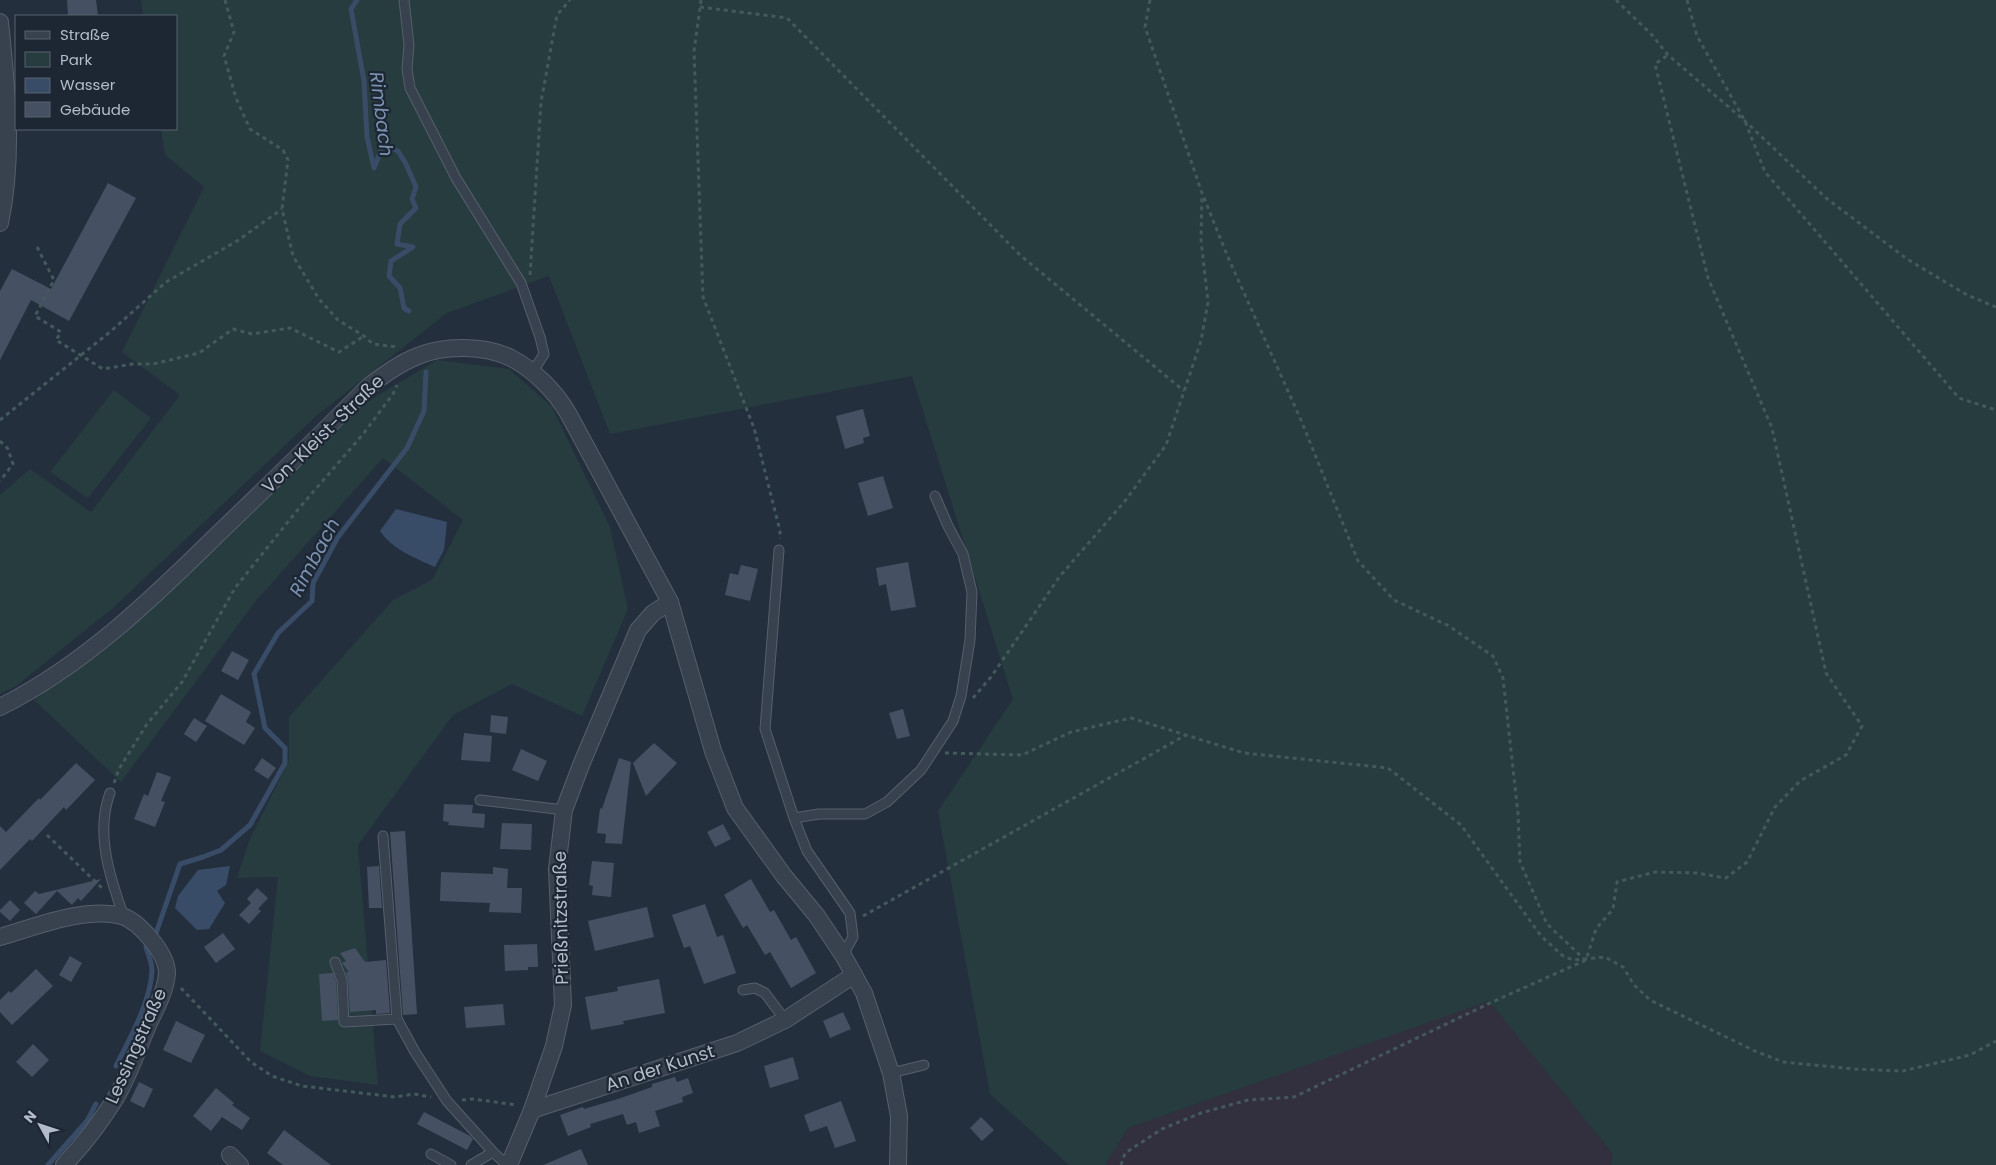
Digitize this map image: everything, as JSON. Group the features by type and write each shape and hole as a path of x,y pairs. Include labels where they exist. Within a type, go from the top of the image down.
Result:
{"street":[{"path":"0,22 4,99 9,117 6,195 1,215"},
{"name":"Von-Kleist-Straße","path":"0,707 46,680 123,622 182,570 369,386 392,370 411,359 431,352 450,349 476,349 511,358 532,373 560,399 616,500 670,602 712,751 735,808 784,876 817,916 843,955 872,1012 891,1073 898,1116 898,1165"},
{"name":"Prießnitzstraße","path":"508,1165 532,1110 554,1046 563,1005 557,868 564,810 638,630 653,613 670,602"},
{"path":"0,937 86,915 109,914 122,910 149,936 162,953 167,973"},
{"name":"Lessingstraße","path":"64,1165 84,1144 116,1098 161,995 167,973"},
{"name":"An der Kunst","path":"532,1110 737,1043 785,1020 854,975"}],"lane":[{"path":"404,0 409,45 407,69 410,88 456,178 521,283 544,354 532,373"},
{"path":"794,818 818,814 865,814 887,802 921,770 953,721 962,696 970,640 972,592 963,554 935,496"},
{"path":"779,550 765,728 794,818 807,851 850,913 853,937 843,955"},
{"path":"110,793 104,808 103,834 111,873 122,910"},
{"path":"480,800 564,810"},
{"path":"383,836 397,1020 447,1101 493,1152 508,1165"},
{"path":"335,962 342,980 344,1022 397,1020"},
{"path":"743,990 755,988 765,993 785,1020"},
{"path":"891,1073 924,1064"},
{"path":"471,1165 493,1152"},
{"path":"431,1154 451,1165"}],"path":[{"path":"224,0 234,32 224,56 236,98 250,129 283,150 288,160 282,209 293,256 319,300 338,320 364,336 373,344 406,347 411,359"},
{"path":"530,284 530,259 542,102 557,15 570,0"},
{"path":"701,0 694,51 703,297 754,428 780,531 779,550"},
{"path":"1150,0 1145,28 1202,193 1227,255 1301,420 1358,561 1394,600 1449,626 1493,656 1503,678 1518,814 1520,862 1547,924 1586,960"},
{"path":"1616,0 1652,35 1668,55 1745,121 1826,198 1907,259 1966,295 1996,307"},
{"path":"1687,0 1697,36 1745,121 1765,172 1959,398 1996,410"},
{"path":"700,7 788,18 1020,255 1184,390"},
{"path":"1121,1165 1125,1153 1162,1129 1201,1113 1248,1100 1294,1097 1490,1003 1586,960 1596,929 1613,909 1617,882 1656,872 1697,873 1726,878 1747,862 1775,807 1800,781 1846,755 1862,726 1826,673 1772,428 1708,278 1655,64 1668,55"},
{"path":"972,699 991,677 1060,576 1125,501 1166,445 1201,341 1208,302 1201,240 1202,193"},
{"path":"0,420 110,332 166,282 237,241 282,209"},
{"path":"37,247 54,280 35,316 61,332 56,340 103,369 133,364 153,364 199,352 233,329 252,334 290,328 338,352 364,336"},
{"path":"110,793 119,770 147,724 182,682 234,588 295,512 364,433 393,394 398,386 392,370"},
{"path":"0,441 8,449 13,464 0,481"},
{"path":"932,753 1022,755 1071,732 1130,718 1244,753 1388,768 1461,825 1541,936 1563,956 1573,960 1605,957 1623,967 1634,985 1650,1000 1726,1038 1783,1062 1855,1069 1903,1071 1970,1055 1996,1041"},
{"path":"851,923 1186,735"},
{"path":"47,835 85,870 93,881 122,910"},
{"path":"167,973 252,1062 272,1076 302,1086 395,1097 414,1094 447,1101 473,1099 516,1105 532,1110"}],"shaded area":[{"path":"1489,1000 1613,1154 1611,1165 1105,1165 1128,1128"}],"green space":[{"path":"141,0 1996,0 1996,1165 1611,1165 1613,1154 1489,1001 1128,1128 1105,1165 1069,1165 990,1094 938,811 1013,699 912,376 610,434 549,276 447,313 315,417 114,607 16,686 0,694 0,495 30,469 91,512 180,395 122,352 204,187 165,155 161,130 178,130 178,15 143,15"},
{"path":"437,360 509,369 552,407 610,527 628,609 582,716 512,684 453,715 358,845 378,1085 310,1076 260,1051 278,877 237,878 250,839 289,760 289,717 393,600 432,580 463,520 383,458 255,602 121,782 34,700 124,631 365,403"},
{"path":"114,390 151,418 88,498 50,472"}],"water":[{"path":"396,509 447,522 444,550 435,567 397,548 380,531"},
{"path":"230,866 226,885 217,891 225,903 209,929 197,930 175,908 178,896 198,870"}],"building":[{"path":"67,0 96,0 98,15 68,15"},
{"path":"108,183 136,198 69,321 31,300 0,360 0,291 12,269 51,289"},
{"path":"863,409 870,436 863,438 864,443 845,449 836,416"},
{"path":"883,476 893,508 868,516 858,483"},
{"path":"908,562 916,607 891,611 886,584 879,586 876,568"},
{"path":"741,565 758,569 750,601 725,595 730,573 738,575"},
{"path":"232,651 249,660 238,680 221,671"},
{"path":"221,694 251,712 246,722 255,728 244,745 205,721"},
{"path":"903,709 910,736 897,739 889,713"},
{"path":"491,715 508,717 506,734 490,732"},
{"path":"194,718 207,726 196,742 184,734"},
{"path":"464,733 492,736 490,762 461,760"},
{"path":"654,743 677,763 646,796 633,763"},
{"path":"521,749 547,761 538,781 512,770"},
{"path":"262,758 276,768 268,779 254,770"},
{"path":"619,758 631,762 622,844 605,843 606,834 597,833 600,808 602,809"},
{"path":"76,763 95,780 66,810 64,807 32,841 30,839 0,870 0,826 6,832"},
{"path":"157,772 171,777 161,801 165,802 155,827 134,819 144,794 148,796"},
{"path":"444,804 473,805 472,813 485,814 484,828 448,825 449,822 443,821"},
{"path":"502,823 532,824 531,850 500,849"},
{"path":"723,824 731,839 715,847 707,832"},
{"path":"405,831 417,1014 403,1015 390,832"},
{"path":"592,861 614,863 611,897 592,895 593,886 589,885"},
{"path":"379,866 382,908 369,908 367,867"},
{"path":"493,867 508,869 507,888 522,888 521,913 489,912 490,903 440,901 441,872 493,874"},
{"path":"101,879 81,901 78,898 72,905 57,891 36,914 24,903 35,891 39,894"},
{"path":"751,879 770,912 774,910 791,940 796,937 816,973 791,988 770,952 765,955 747,925 743,928 724,895"},
{"path":"257,888 268,898 258,909 261,911 249,924 239,915 251,903 247,899"},
{"path":"10,900 20,910 10,921 0,910"},
{"path":"705,904 717,937 723,935 736,973 704,984 690,946 684,948 672,915"},
{"path":"647,907 654,937 595,951 588,921"},
{"path":"223,933 235,949 216,963 204,947"},
{"path":"537,944 538,967 528,967 528,970 505,971 504,945"},
{"path":"355,948 365,962 386,960 390,1013 376,1014 376,1010 350,1012 346,972 349,972 342,963 346,961 340,953"},
{"path":"70,956 82,963 71,982 59,975"},
{"path":"36,969 53,986 12,1025 0,1012 0,1000 9,991 11,993"},
{"path":"333,973 336,981 338,1020 322,1021 319,974"},
{"path":"659,979 665,1013 623,1021 624,1024 591,1030 585,997 618,991 617,987"},
{"path":"503,1004 505,1025 466,1028 464,1007"},
{"path":"843,1012 851,1029 830,1038 823,1021"},
{"path":"176,1021 205,1035 191,1063 163,1050"},
{"path":"33,1044 49,1060 32,1077 16,1062"},
{"path":"793,1057 799,1079 770,1088 764,1066"},
{"path":"675,1077 677,1082 688,1078 693,1093 682,1097 683,1102 655,1111 660,1126 639,1133 636,1122 627,1125 623,1114 590,1124 591,1127 568,1136 560,1115 583,1107 584,1109 618,1099 652,1087 652,1084"},
{"path":"139,1082 153,1089 144,1108 130,1101"},
{"path":"216,1088 234,1103 232,1105 250,1118 242,1130 222,1117 211,1131 193,1116"},
{"path":"841,1101 856,1141 835,1148 827,1126 810,1132 804,1115"},
{"path":"424,1112 470,1136 473,1139 467,1150 417,1124"},
{"path":"981,1117 994,1130 982,1141 970,1128"},
{"path":"284,1130 331,1165 283,1165 267,1153"},
{"path":"581,1149 588,1165 543,1165"}],"waterway":[{"name":"Rimbach","path":"357,0 351,9 364,81 367,137 374,168 383,145 398,151 416,187 412,199 416,208 400,224 397,244 413,247 391,261 389,276 400,288 404,308 409,311"},
{"name":"Rimbach","path":"155,936 180,864 221,850 250,825 285,763 285,748 265,728 254,674 278,633 312,601 313,583 338,537 407,448 424,411 426,372"},
{"name":"Rimbach","path":"116,1066 139,1019 148,994 152,970 146,947"},
{"name":"Rimbach","path":"48,1165 87,1121 96,1104"}]}
